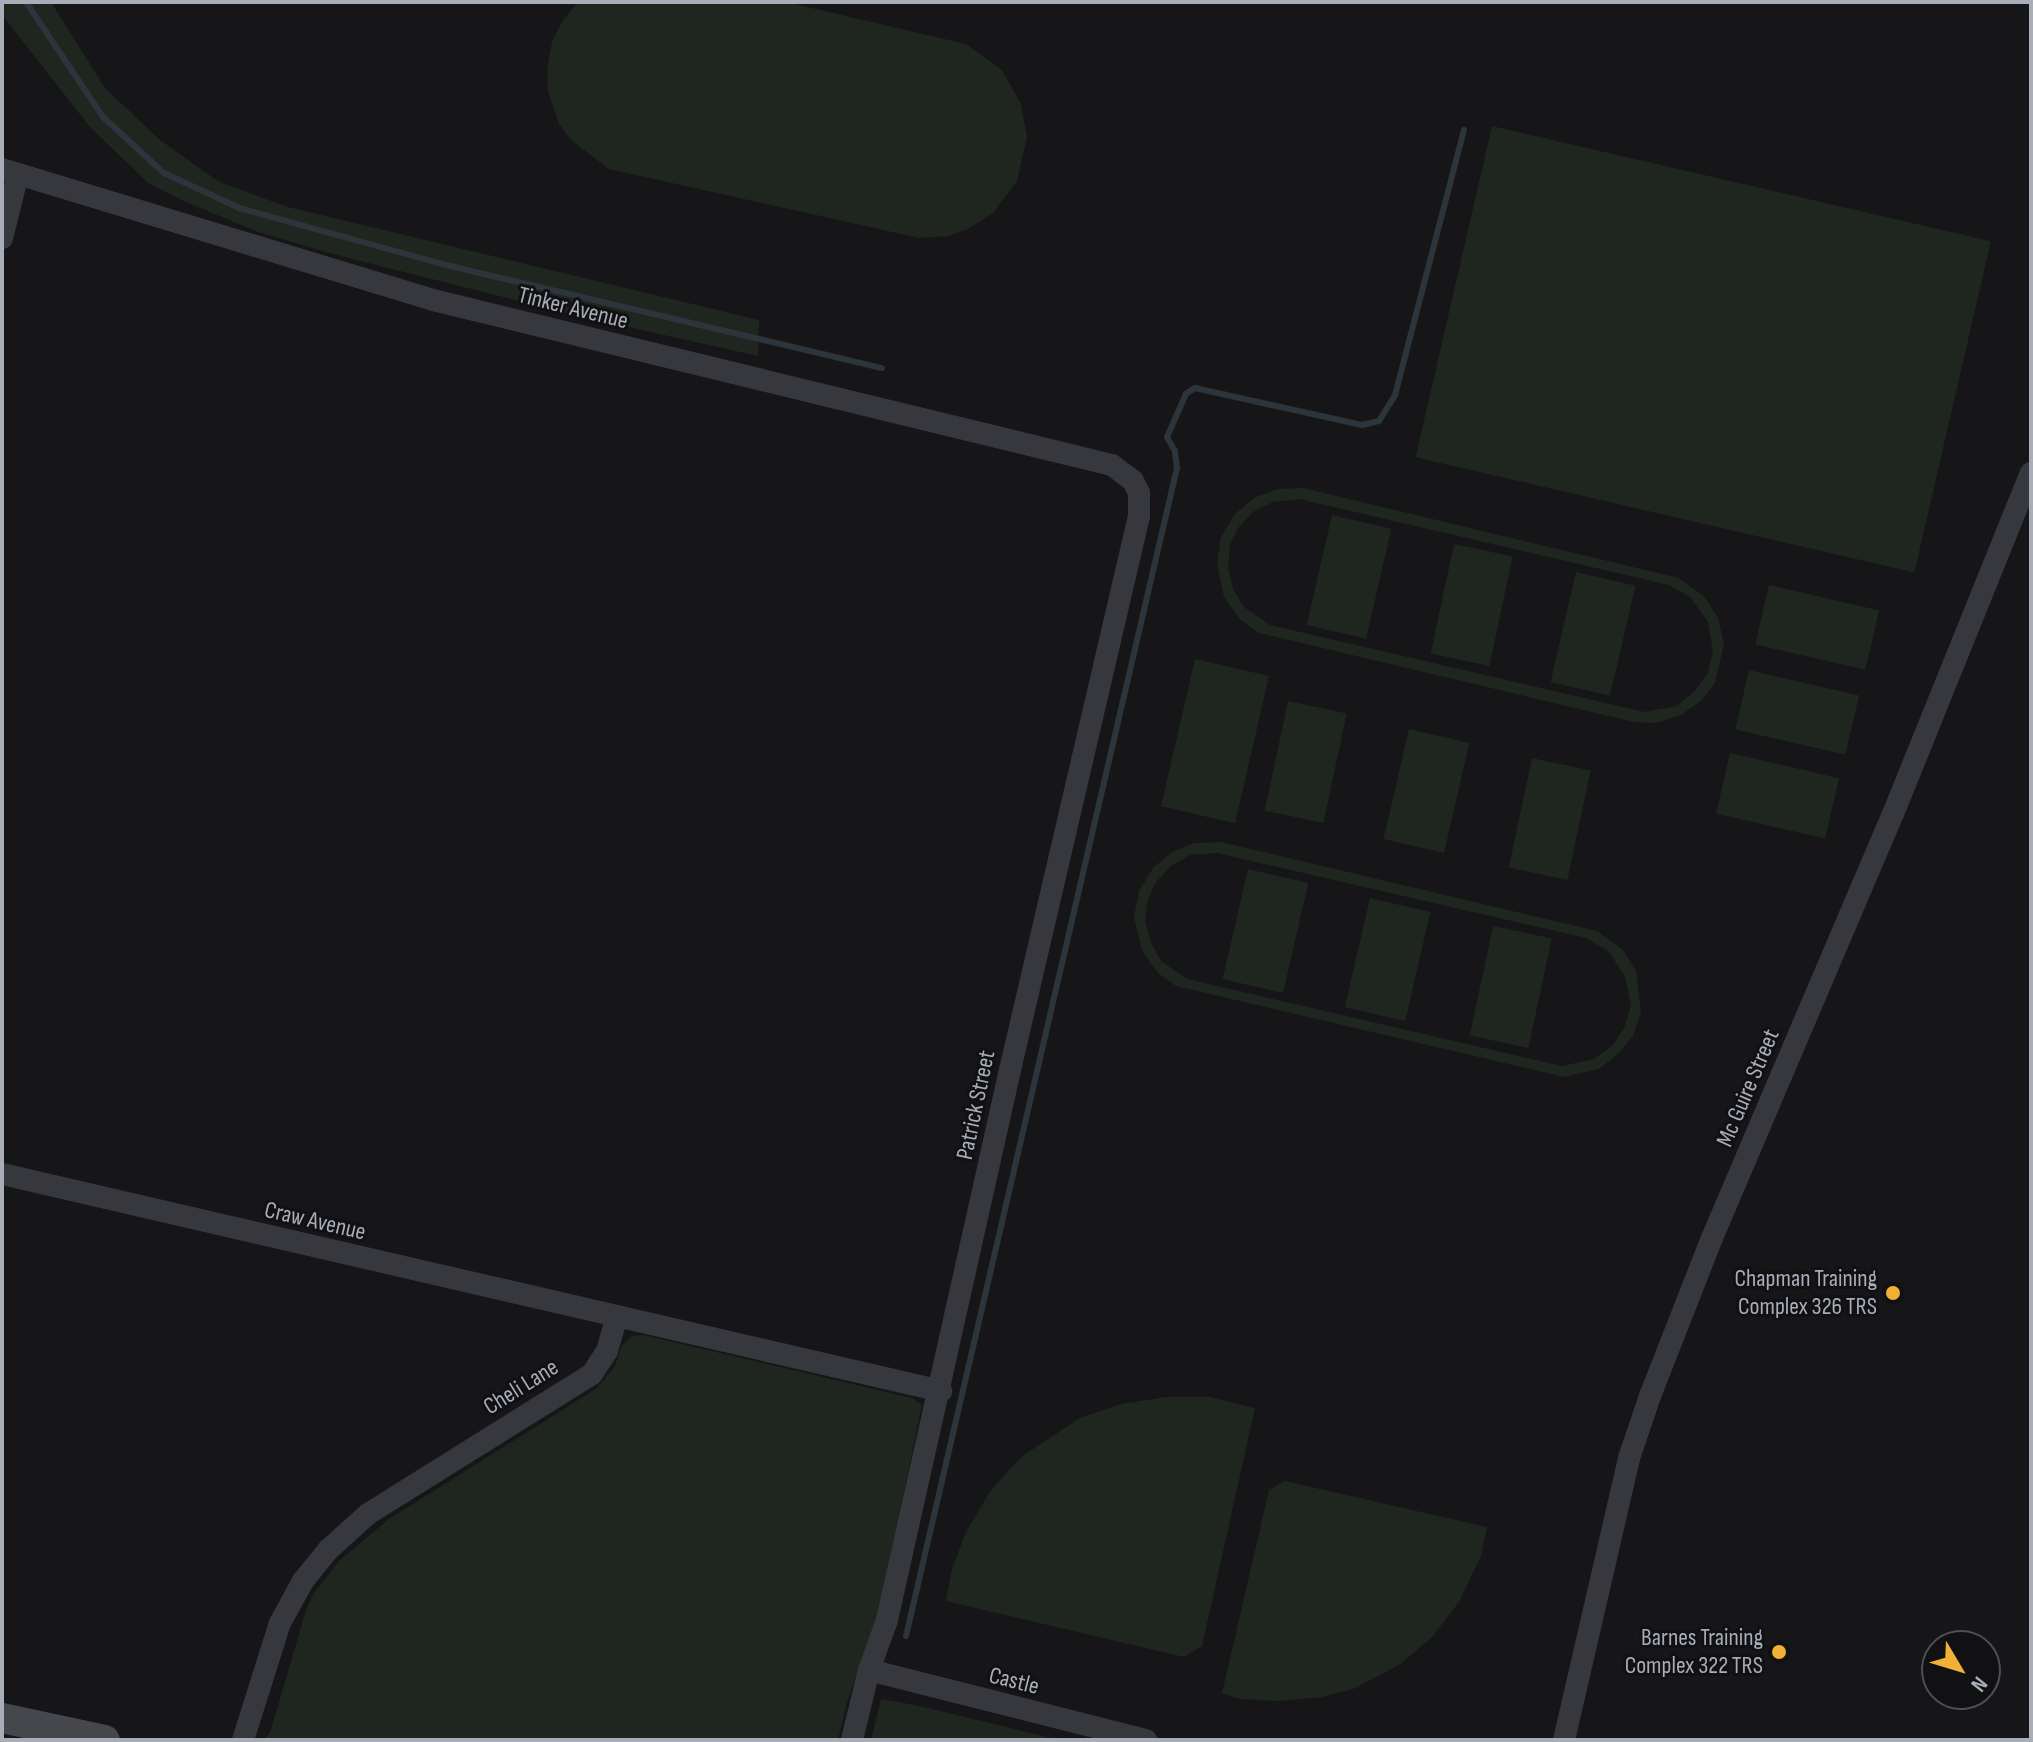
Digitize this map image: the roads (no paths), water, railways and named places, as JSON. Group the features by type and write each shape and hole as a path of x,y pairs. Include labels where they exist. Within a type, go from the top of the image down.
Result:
{"street":[{"path":"2,238 10,171"},
{"name":"Tinker Avenue","path":"10,171 433,300 1112,465 1133,481"},
{"name":"Mc Guire Street","path":"1564,1740 1629,1458 1650,1396 1712,1238 1893,814 2031,473"},
{"name":"Patrick Street","path":"852,1740 869,1670 887,1620 941,1391 1010,1070 1139,516 1139,493 1133,481"},
{"name":"Craw Avenue","path":"2,1174 617,1317"},
{"path":"617,1317 941,1391"},
{"name":"Cheli Lane","path":"243,1740 280,1623 303,1581 328,1550 368,1514 592,1374 607,1351 617,1317"},
{"name":"Castle","path":"869,1670 1146,1740"},
{"path":"2,1718 105,1740"}],"waterway":[{"path":"26,2 103,117 164,173 239,208 446,265 882,368"},
{"path":"906,1636 1177,468 1175,451 1167,437 1186,394 1195,388 1362,425 1379,421 1395,395 1464,130"}],"place":[{"name":"Chapman Training Complex 326 TRS","path":"1893,1293"},
{"name":"Barnes Training Complex 322 TRS","path":"1779,1652"}]}
